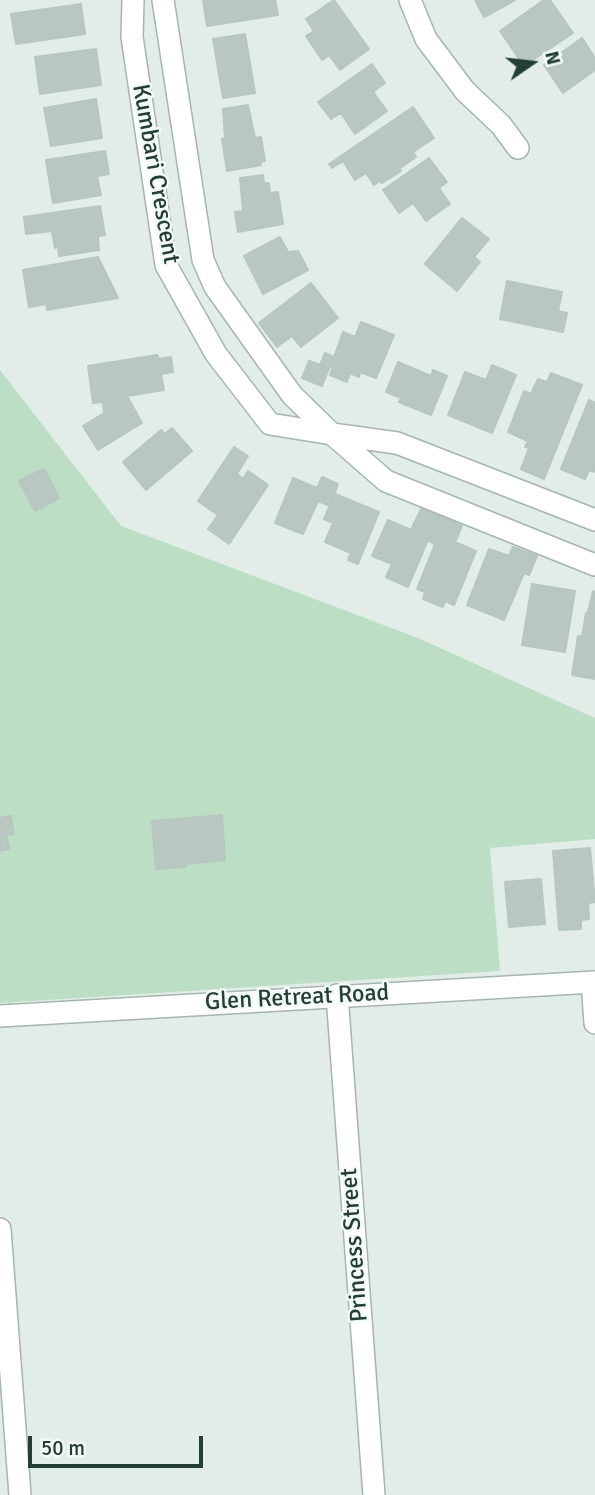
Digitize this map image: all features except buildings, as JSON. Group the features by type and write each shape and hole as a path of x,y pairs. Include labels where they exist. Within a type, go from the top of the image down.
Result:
{"street":[{"name":"Kumbari Crescent","path":"133,0 132,37 166,265 216,354 270,424 397,443 595,520"},
{"name":"Kumbari Crescent","path":"163,0 203,260 215,287 292,395 386,481 595,565"},
{"path":"410,0 426,39 465,91 501,125 518,148"},
{"path":"593,982 595,1023"},
{"name":"Glen Retreat Road","path":"0,1016 593,982"},
{"name":"Princess Street","path":"337,995 374,1495"},
{"path":"0,1229 8,1439 19,1495"}],"green space":[{"path":"0,370 121,526 418,638 595,718 595,839 490,848 500,971 0,1003"}]}
